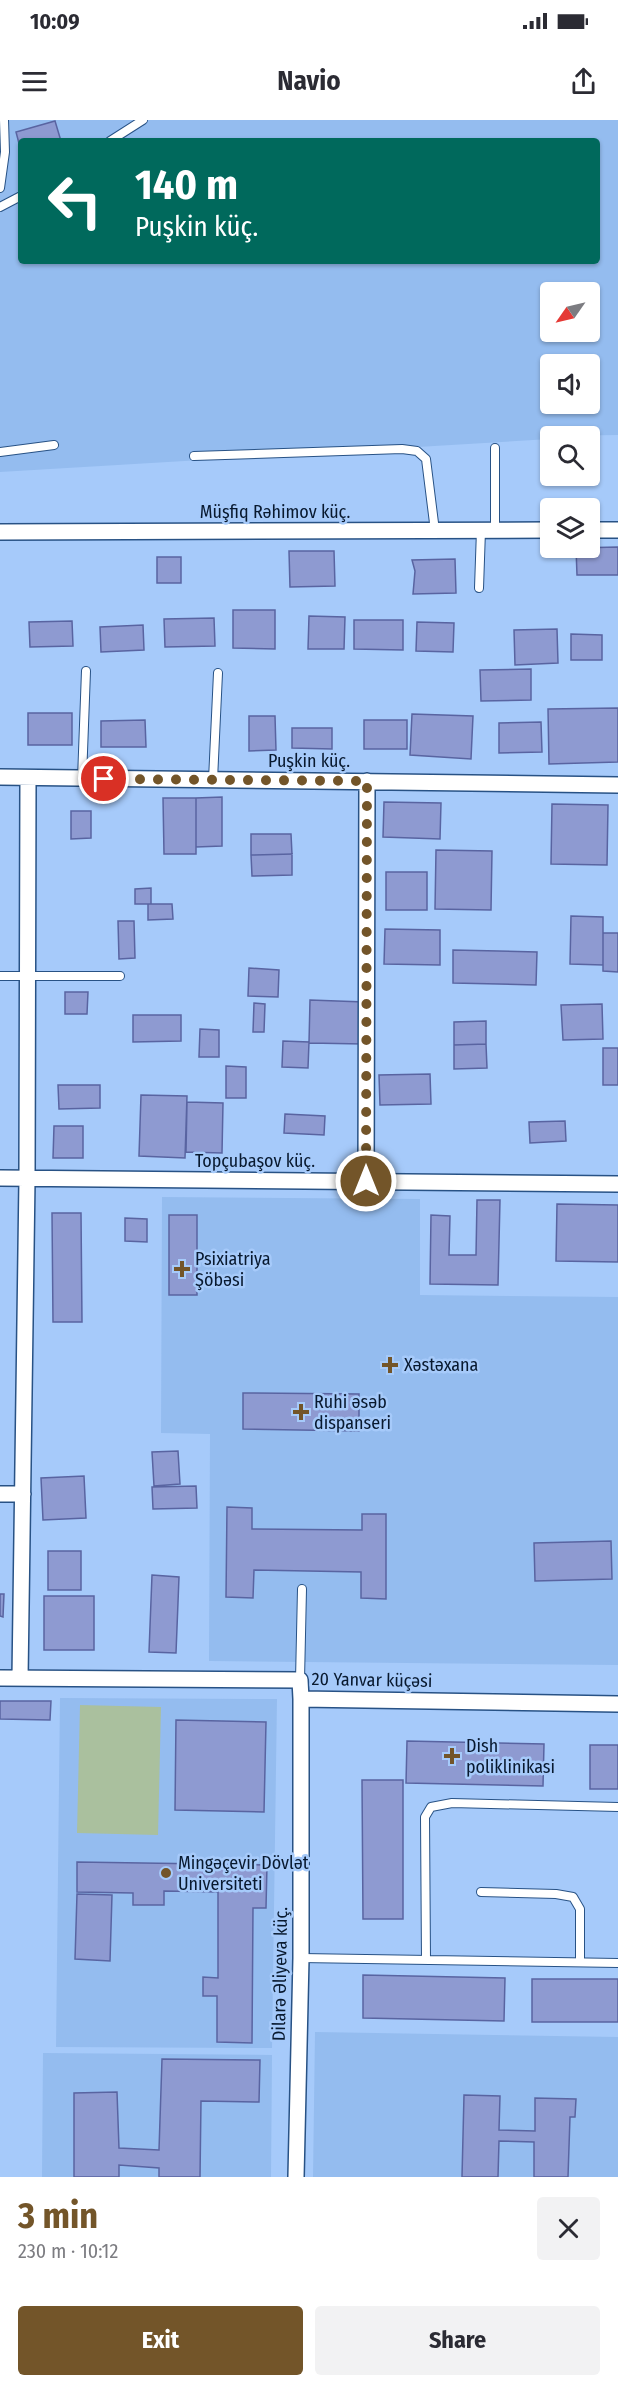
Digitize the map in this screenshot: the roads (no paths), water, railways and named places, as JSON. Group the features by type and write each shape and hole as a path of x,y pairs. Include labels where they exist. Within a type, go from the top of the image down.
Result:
{"street":[{"name":"Müşfiq Rəhimov küç.","path":"0,532 540,530"},
{"path":"600,530 618,530"},
{"name":"Puşkin küç.","path":"0,777 618,785"},
{"path":"20,1678 27,1179 28,778"},
{"path":"366,1181 367,781"},
{"name":"Topçubaşov küç.","path":"0,1178 618,1184"},
{"path":"0,1494 23,1494"},
{"name":"20 Yanvar küçəsi","path":"0,1678 300,1680 301,1699 618,1704"},
{"name":"Dilarə Əliyeva küç.","path":"296,2177 301,1699"}],"lane":[{"path":"0,188 5,152 4,120"},
{"path":"115,138 143,120"},
{"path":"0,207 18,198"},
{"path":"0,452 54,445"},
{"path":"479,588 488,530 495,448"},
{"path":"194,456 402,449 417,451 426,459 435,531"},
{"path":"82,779 86,671"},
{"path":"213,780 218,674"},
{"path":"0,976 120,976"},
{"path":"300,1680 302,1589"},
{"path":"426,1960 425,1817 431,1807 452,1803 618,1807"},
{"path":"481,1892 556,1894 573,1897 580,1909 580,1962"},
{"path":"300,1958 618,1963"}],"place":[{"name":"Psixiatriya Şöbəsi","path":"182,1269"},
{"name":"Xəstəxana","path":"390,1365"},
{"name":"Ruhi əsəb dispanseri","path":"301,1412"},
{"name":"Dish poliklinikasi","path":"452,1756"},
{"name":"Mingəçevir Dövlət Universiteti","path":"166,1873"}]}
